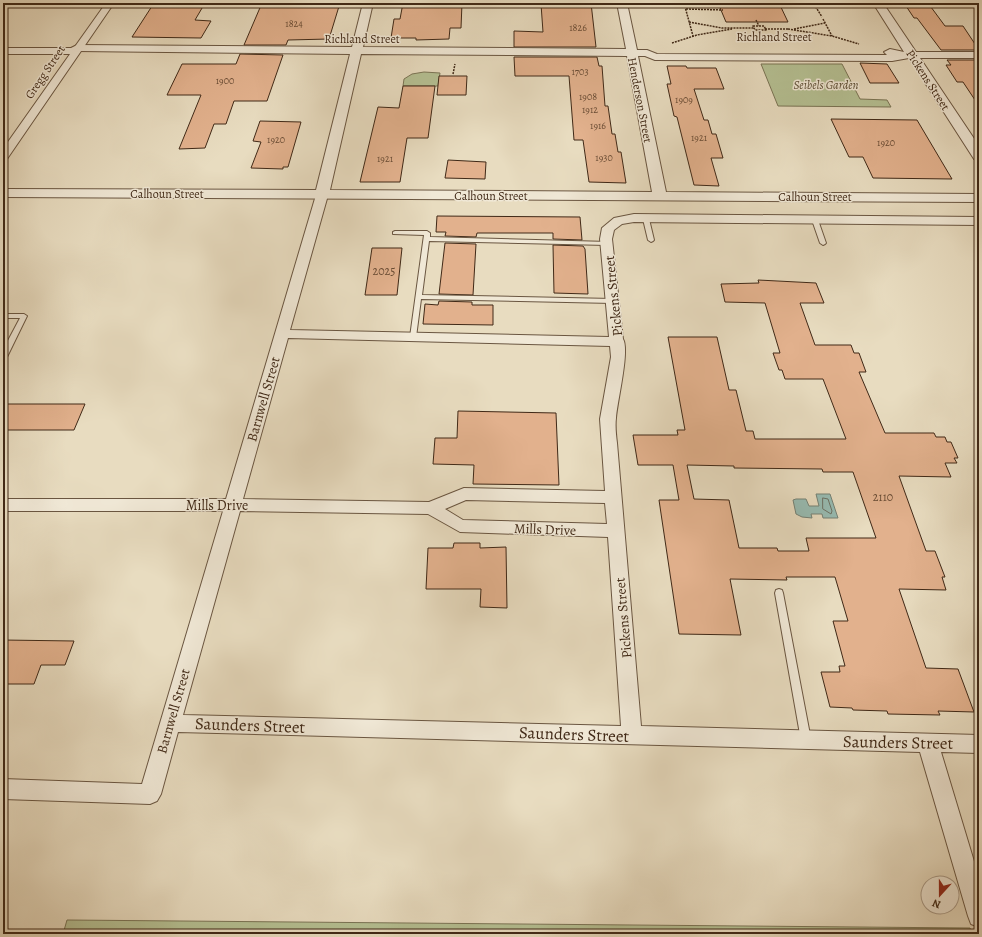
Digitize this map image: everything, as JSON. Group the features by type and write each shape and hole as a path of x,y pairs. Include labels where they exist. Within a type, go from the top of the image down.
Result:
{"street":[{"name":"Gregg Street","path":"3,156 76,49 110,3"},
{"name":"Barnwell Street","path":"3,789 150,794 322,195 368,3"},
{"name":"Henderson Street","path":"622,3 660,196"},
{"name":"Pickens Street","path":"878,3 906,55 979,156"},
{"name":"Richland Street","path":"3,51 76,49 647,53 655,57 723,54 820,54 892,58 906,55 979,55"},
{"name":"Calhoun Street","path":"3,193 979,198"},
{"name":"Pickens Street","path":"632,735 608,419 617,373 618,342 607,243 607,233 611,225 625,220 646,219 979,222"},
{"path":"282,334 618,342"},
{"name":"Mills Drive","path":"3,505 232,505 431,508 464,494 613,498"},
{"name":"Mills Drive","path":"431,508 460,526 616,531"},
{"name":"Saunders Street","path":"170,723 928,744 979,744"},
{"path":"928,744 979,916"}],"lane":[{"path":"646,219 651,240"},
{"path":"815,220 823,243"},
{"path":"395,233 426,233 412,337"},
{"path":"426,239 607,243"},
{"path":"418,297 613,301"},
{"path":"3,316 24,316 3,357"},
{"path":"779,593 806,740"}],"path":[{"path":"684,3 693,36"},
{"path":"814,4 822,17"},
{"path":"686,9 723,10"},
{"path":"823,19 832,36"},
{"path":"756,20 759,26"},
{"path":"689,22 732,29"},
{"path":"788,29 825,23"},
{"path":"754,28 753,26 764,26 765,28 788,29 832,36 861,45"},
{"path":"668,45 693,36 732,29 754,28 755,30 766,30 765,28"},
{"path":"454,74 455,63"}],"green space":[{"name":"Seibels Garden","path":"761,64 842,64 860,99 887,100 891,107 778,106"},
{"path":"424,72 440,73 438,86 403,86 404,79 412,74"},
{"path":"67,920 970,928 972,934 63,934"}],"water":[{"path":"816,494 830,494 838,518 823,518 822,514 811,514 812,518 802,517 796,514 793,500 806,499 809,506 819,506"}],"building":[{"path":"154,3 205,3 195,20 211,21 201,38 132,37"},
{"path":"262,3 340,3 329,39 288,40 286,45 244,45"},
{"path":"403,3 462,3 461,28 450,28 449,39 416,40 416,38 391,38 394,19 400,19"},
{"path":"591,3 596,47 514,47 514,31 543,32 541,4"},
{"path":"718,3 779,3 788,22 726,22"},
{"path":"904,3 928,3 945,26 963,26 979,50 941,50 917,18 914,18"},
{"path":"240,54 283,55 267,101 234,101 226,124 214,124 205,148 179,149 201,95 167,95 182,64 236,64"},
{"path":"514,57 597,57 599,66 602,66 605,106 608,106 612,134 615,134 618,152 621,152 626,183 589,182 583,140 574,140 569,76 515,76"},
{"path":"947,60 979,60 979,106 963,82 957,82 946,65 951,65"},
{"path":"860,63 887,64 899,83 870,83"},
{"path":"667,66 716,68 724,89 694,89 704,120 708,120 712,134 716,134 723,158 711,158 719,186 694,185 677,117 674,116 667,84 671,84"},
{"path":"439,76 467,76 466,95 437,95"},
{"path":"403,86 435,86 428,138 407,138 400,182 360,182 378,107 399,108"},
{"path":"831,119 917,120 952,179 873,178 863,157 849,157"},
{"path":"260,121 301,122 288,167 283,167 283,169 251,168 261,142 253,141"},
{"path":"448,160 486,162 485,179 445,178"},
{"path":"437,216 580,217 582,240 553,239 553,233 477,233 476,237 445,236 446,232 436,232"},
{"path":"445,243 476,244 473,295 439,294"},
{"path":"553,245 583,246 585,249 588,294 554,293"},
{"path":"372,248 402,248 397,295 365,295"},
{"path":"758,280 816,283 824,303 800,303 815,345 851,345 854,353 859,353 866,372 859,372 885,433 934,433 936,437 945,437 947,442 951,442 958,458 954,458 957,463 945,463 951,477 899,476 926,551 935,551 945,577 942,577 946,590 899,589 926,668 958,669 974,712 938,711 940,715 888,714 887,711 853,710 852,708 830,707 821,672 840,672 839,666 845,666 833,621 848,621 835,577 786,577 787,580 730,579 741,635 679,634 659,500 679,500 673,465 638,465 633,435 678,435 677,430 685,430 668,337 717,337 729,390 736,390 746,431 753,431 755,439 846,439 823,379 785,379 782,370 779,370 773,353 780,353 765,303 725,302 721,284 759,283","holes":["687,465 734,466 734,468 822,469 823,472 853,472 876,538 806,538 809,551 778,551 777,548 739,548 729,500 694,499"]},
{"path":"439,301 472,302 472,305 493,305 493,325 423,324 425,304 438,305"},
{"path":"3,404 85,404 74,430 3,430"},
{"path":"458,411 556,413 559,485 473,484 474,465 433,464 435,438 457,438"},
{"path":"454,543 480,543 480,548 506,547 507,608 480,607 481,589 426,589 428,548 453,548"},
{"path":"3,640 74,641 65,665 41,665 34,684 3,684"}]}
